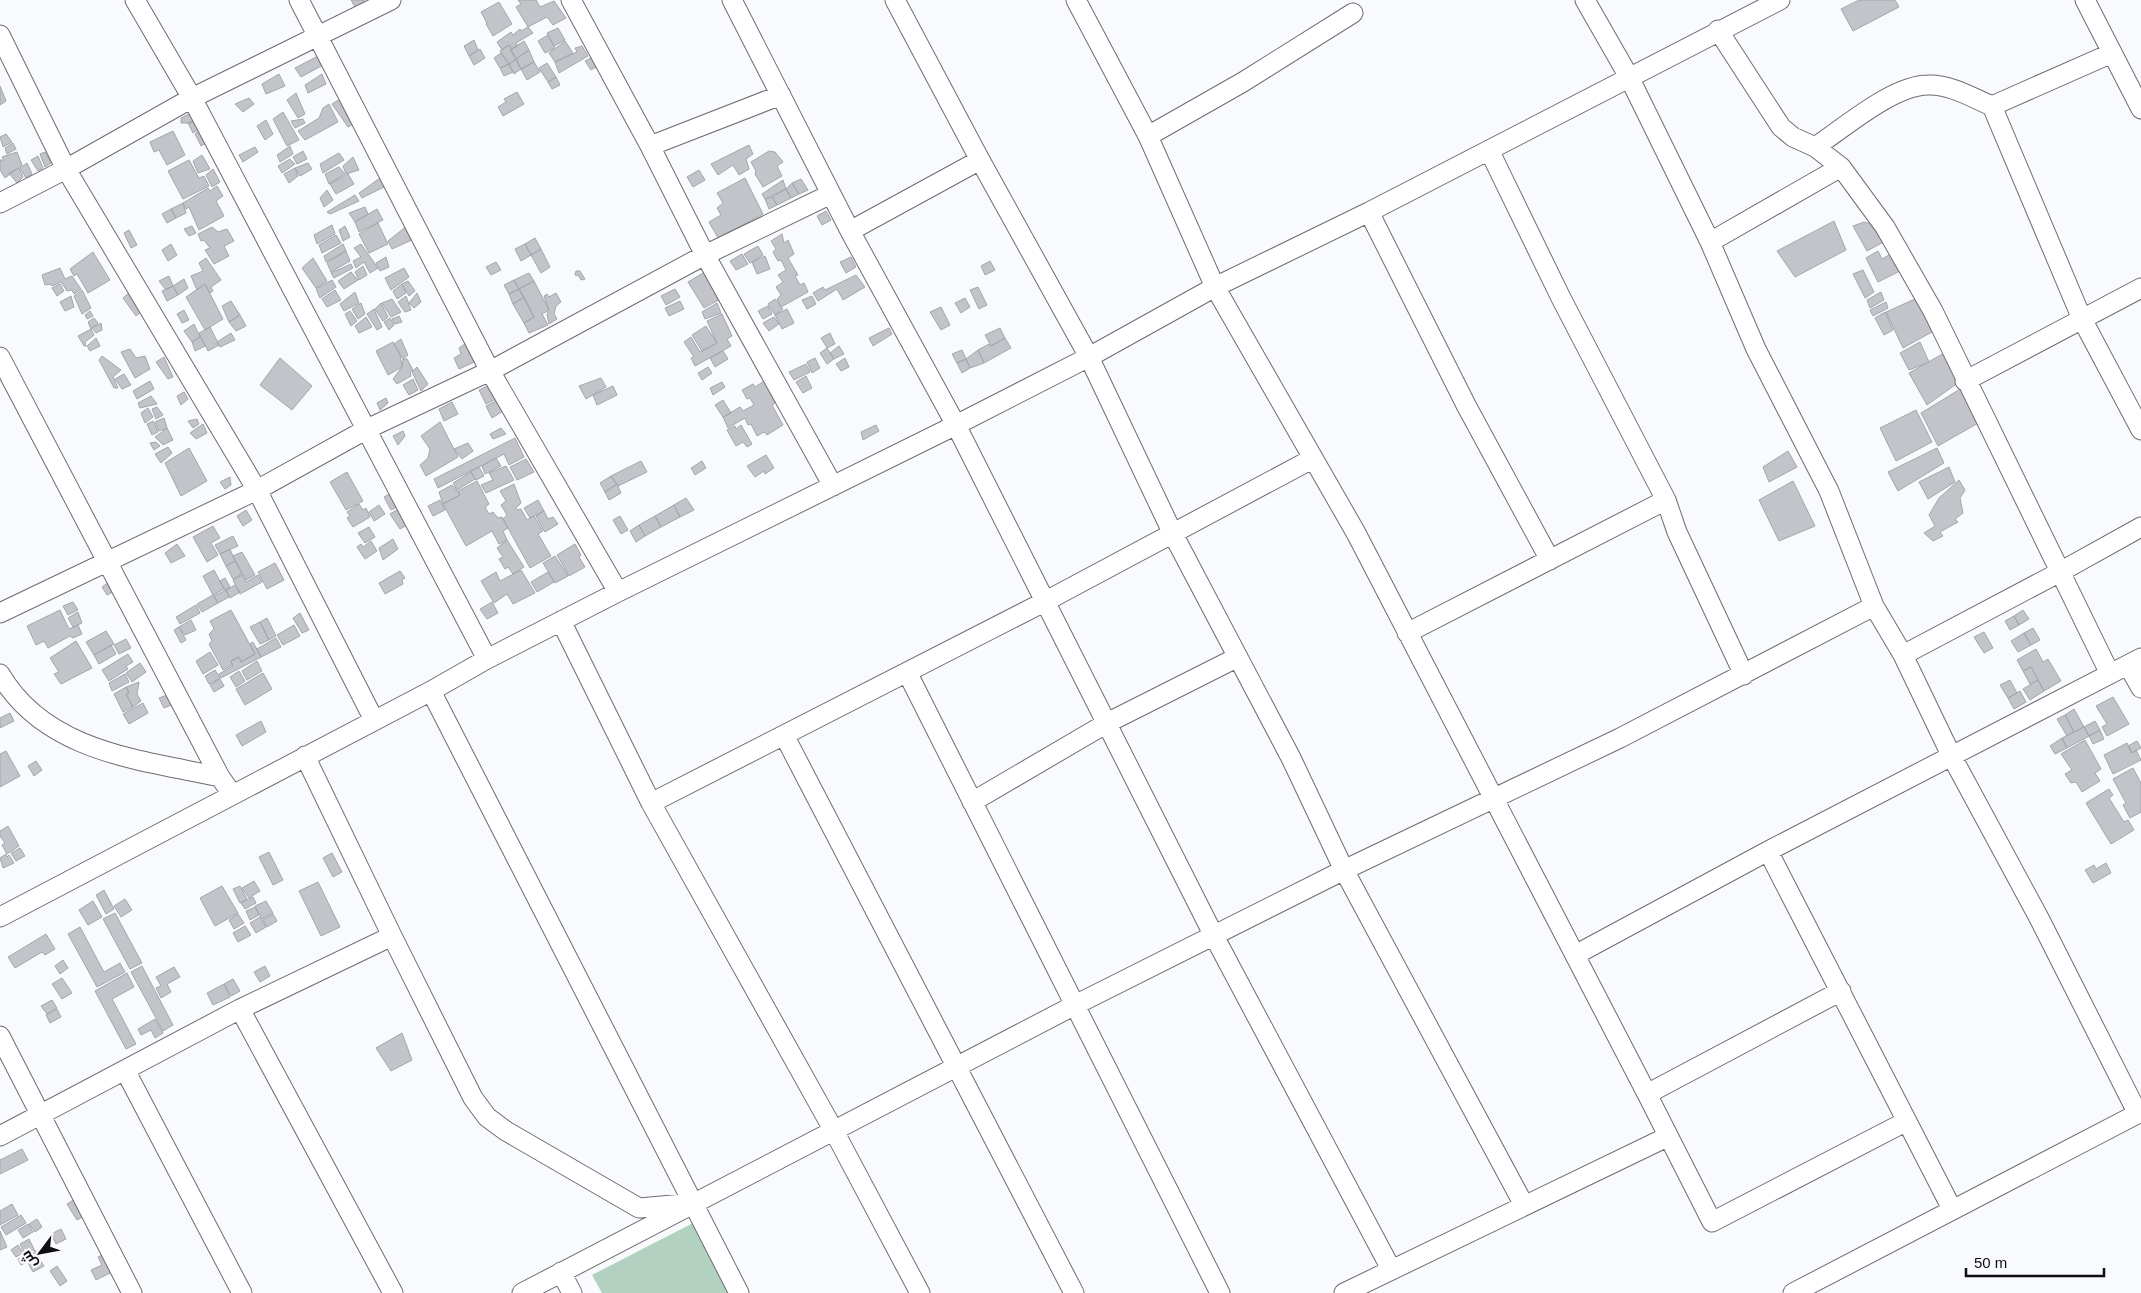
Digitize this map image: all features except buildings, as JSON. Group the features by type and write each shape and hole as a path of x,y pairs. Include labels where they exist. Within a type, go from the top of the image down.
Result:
{"street":[{"path":"134,0 192,98 487,659"},
{"path":"299,0 490,371 618,592"},
{"path":"0,203 66,169 192,98 391,0"},
{"path":"571,0 650,146 705,254 833,486"},
{"path":"732,0 850,231 956,425 1214,936 1391,1269"},
{"path":"896,0 980,160 1089,357 1173,534 1291,758 1344,870 1524,1204"},
{"path":"1076,0 1148,136 1215,288 1356,533 1712,1222 1907,1121"},
{"path":"1586,0 1628,77 1710,242 1756,349 1829,491 1874,606 1903,655 1950,756 2039,918 2139,1113 1793,1293"},
{"path":"0,917 431,691 487,659 956,425 1089,357 1215,288 1369,212 1718,30 1780,0"},
{"path":"2085,0 2141,109"},
{"path":"1148,136 1242,82 1353,13"},
{"path":"1718,30 1781,128 1793,137 1816,147 1841,167 1885,228 1933,311 2110,674"},
{"path":"0,35 66,169 257,490 374,720"},
{"path":"1992,106 2112,53"},
{"path":"1816,147 1894,93 1927,84 1954,90 1992,106 2082,319 2141,430"},
{"path":"650,146 781,95"},
{"path":"1489,150 1561,298 1666,500 1677,532 1744,675"},
{"path":"850,231 980,160"},
{"path":"1710,242 1841,167"},
{"path":"0,613 257,490 367,429 490,371 705,254 831,194"},
{"path":"1369,212 1466,406 1550,560"},
{"path":"1966,381 2141,288"},
{"path":"0,357 220,777 232,794"},
{"path":"652,803 1046,601 1312,459"},
{"path":"1407,633 1666,500"},
{"path":"1903,655 2060,572 2141,526"},
{"path":"522,1293 1075,1005 1344,870 1620,738 1874,606"},
{"path":"561,621 652,803 834,1131 920,1293"},
{"path":"972,802 1107,723 1238,657"},
{"path":"1575,955 1768,851 2135,662 2141,688"},
{"path":"907,672 1220,1293"},
{"path":"0,674 26,706 51,728 80,743 111,754 220,777"},
{"path":"431,691 739,1293"},
{"path":"784,735 1074,1293"},
{"path":"305,756 473,1098 487,1117 506,1131 639,1208 693,1203"},
{"path":"1768,851 1952,1209"},
{"path":"0,1136 240,1009 392,936"},
{"path":"1647,1094 1841,991"},
{"path":"240,1009 393,1293"},
{"path":"0,1036 132,1293"},
{"path":"125,1070 242,1293"},
{"path":"1344,1293 1524,1204 1667,1137"},
{"path":"561,1272 572,1293"}],"green space":[{"path":"693,1223 729,1293 602,1293 592,1275"}]}
